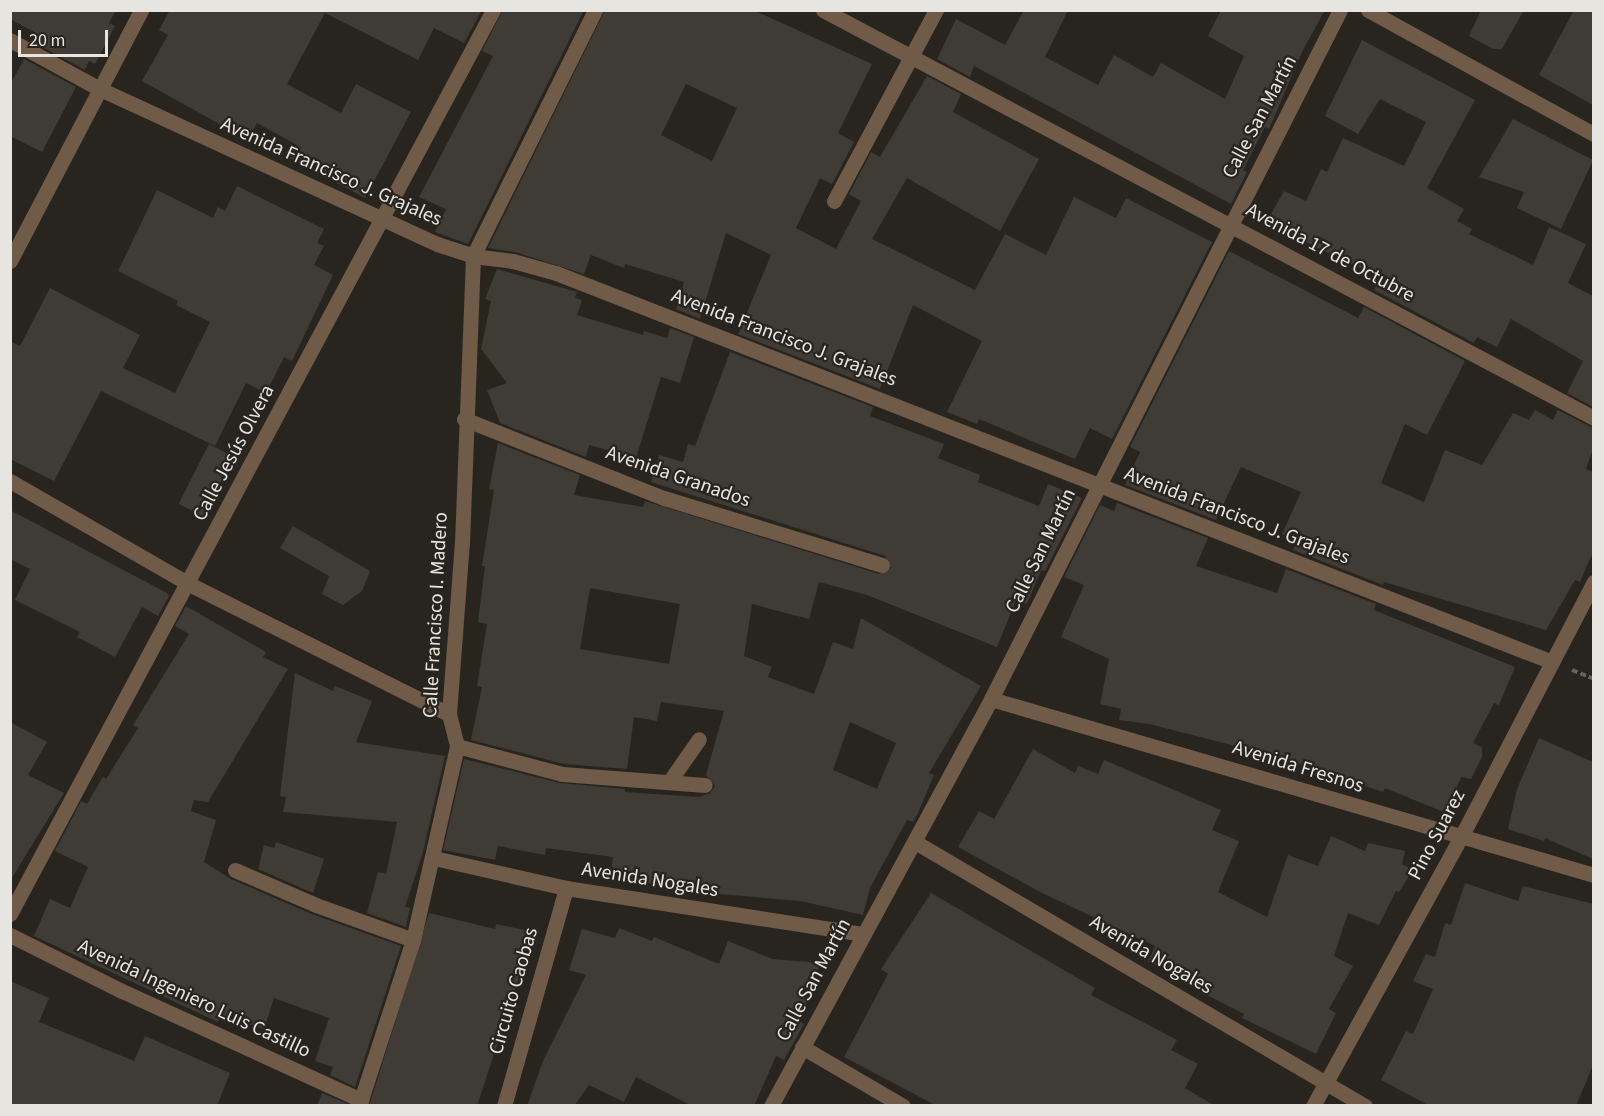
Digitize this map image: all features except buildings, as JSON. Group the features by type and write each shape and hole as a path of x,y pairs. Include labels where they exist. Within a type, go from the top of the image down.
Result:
{"street":[{"path":"10,261 141,10"},
{"name":"Calle Jesús Olvera","path":"10,914 189,584 378,220 493,10"},
{"path":"473,256 595,10"},
{"name":"Avenida 17 de Octubre","path":"823,10 1229,223 1593,418"},
{"path":"834,201 936,10"},
{"name":"Calle San Martín","path":"771,1106 991,699 1229,223 1340,10"},
{"path":"1368,10 1593,134"},
{"name":"Avenida Francisco J. Grajales","path":"10,40 100,89 378,220 473,256 513,261 556,273 1552,662"},
{"name":"Calle Francisco I. Madero","path":"360,1103 413,940 434,858 457,747 449,714 462,543 473,256"},
{"name":"Avenida Granados","path":"465,419 664,498 882,565"},
{"path":"10,481 189,584 449,714"},
{"name":"Pino Suarez","path":"1313,1106 1461,837 1593,581"},
{"name":"Avenida Fresnos","path":"991,699 1593,875"},
{"path":"669,782 699,738"},
{"path":"457,747 562,774 705,785"},
{"name":"Avenida Nogales","path":"915,842 1365,1106"},
{"name":"Avenida Nogales","path":"434,858 566,888 862,934"},
{"path":"235,870 316,905 413,940"},
{"name":"Circuito Caobas","path":"504,1106 566,888"},
{"name":"Avenida Ingeniero Luis Castillo","path":"10,935 122,991 360,1103"},
{"path":"802,1047 903,1106"}]}
